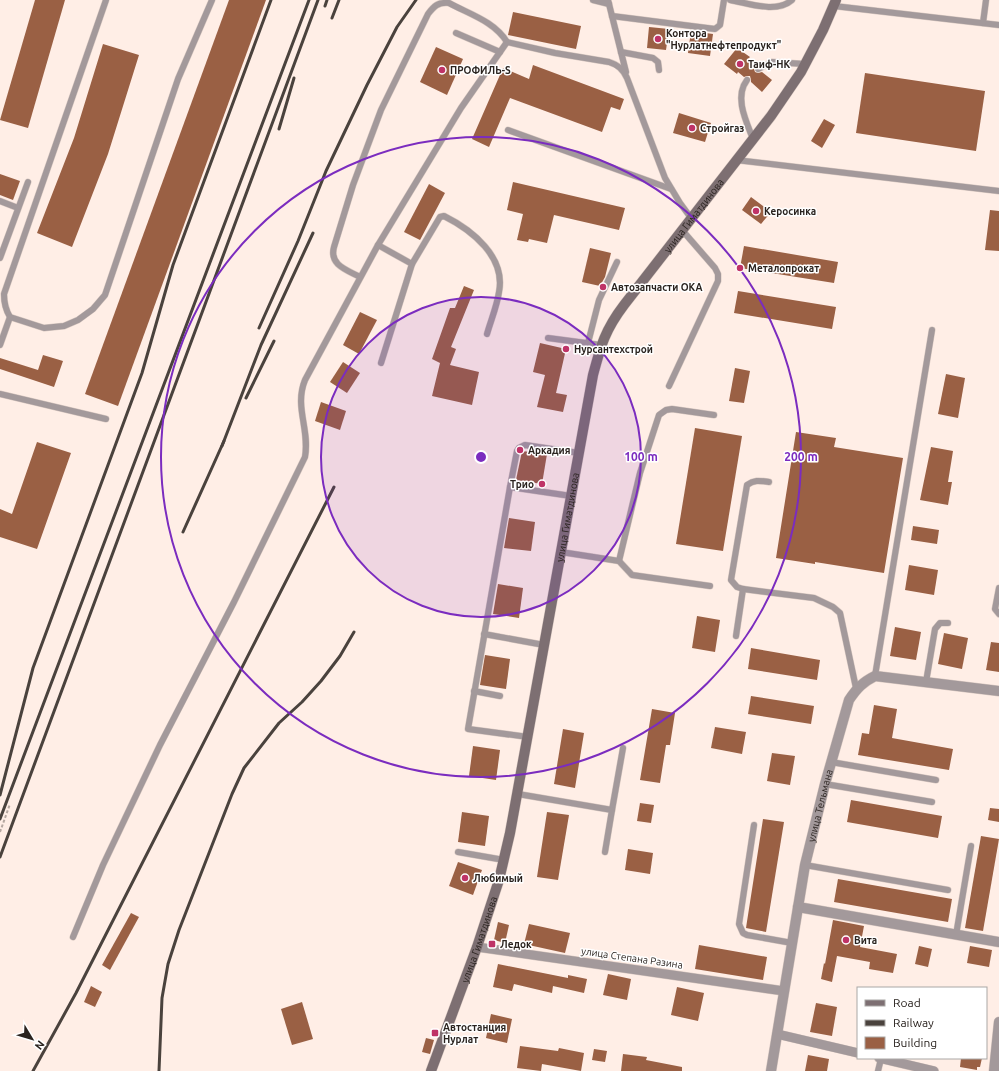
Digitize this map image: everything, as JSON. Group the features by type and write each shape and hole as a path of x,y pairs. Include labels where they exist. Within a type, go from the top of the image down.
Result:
{"main road":[{"name":"улица Гиматдинова","path":"433,1071 477,947 504,860 518,794 593,375 601,344 613,319 771,116 805,64 835,3"}],"street":[{"path":"856,688 875,676 999,691"},
{"name":"улица Тельмана","path":"771,1071 805,865 831,762 849,700 856,688"},
{"path":"798,907 999,942"},
{"name":"улица Степана Разина","path":"477,947 784,991"},
{"path":"994,1071 999,1022"},
{"path":"777,1034 857,1053"},
{"path":"884,1059 934,1071"}],"lane":[{"path":"106,0 4,294 6,311 10,317 44,328 64,326 78,320 93,309 105,295 178,79 212,0"},
{"path":"593,0 609,2 628,78 665,178 691,218"},
{"path":"612,16 715,29 720,25 724,0"},
{"path":"730,0 771,7 782,6 792,0"},
{"path":"983,23 986,0"},
{"path":"360,277 338,265 332,254 353,185 381,110 428,14 435,5 442,2 448,3 494,27 502,34 507,42 555,53 608,62 617,65 623,70 628,78"},
{"path":"835,3 999,25"},
{"path":"456,32 500,52"},
{"path":"73,937 103,865 157,752 234,602 305,457 306,437 300,397 302,388 378,245 461,108 507,42"},
{"path":"621,52 653,58 658,62 659,70"},
{"path":"758,69 772,62 805,64"},
{"path":"747,80 744,84 740,102 753,139"},
{"path":"508,130 672,189"},
{"path":"736,160 999,191"},
{"path":"0,258 28,182"},
{"path":"0,201 18,208"},
{"path":"381,363 412,264 440,217 444,216 468,231 487,248 496,264 500,292 487,334"},
{"path":"669,386 718,281 718,274 715,268 682,230"},
{"path":"378,245 412,264"},
{"path":"588,343 598,300 617,262"},
{"path":"0,345 10,317"},
{"path":"875,676 932,330"},
{"path":"548,338 601,344"},
{"path":"0,394 106,419"},
{"path":"619,561 640,473 659,415 666,410 672,409 714,415"},
{"path":"528,737 468,729 510,488 517,451 521,446 525,445 579,453"},
{"path":"769,482 756,480 751,482 745,492 731,580 737,587 744,589 814,598 824,602 840,613 856,688"},
{"path":"510,488 571,496"},
{"path":"561,552 619,561 632,574 710,586"},
{"path":"999,588 995,609 999,614"},
{"path":"736,636 744,589"},
{"path":"926,682 935,629 940,623 948,622"},
{"path":"484,634 544,645"},
{"path":"474,691 500,696"},
{"path":"605,852 623,748"},
{"path":"831,762 936,780"},
{"path":"825,784 932,802"},
{"path":"518,794 612,810"},
{"path":"754,824 739,924 740,929 747,935 792,943"},
{"path":"956,935 971,846"},
{"path":"458,852 504,860"},
{"path":"805,865 948,890"},
{"path":"878,1071 880,1059"}],"path":[{"path":"0,832 10,804"}],"building":[{"path":"35,0 65,0 28,128 0,120"},
{"path":"229,0 266,0 118,406 85,394"},
{"path":"513,12 581,26 576,49 508,35"},
{"name":"Контора \"Нурлатнефтепродукт\"","path":"649,27 669,29 666,50 647,48"},
{"path":"691,31 713,34 710,56 688,53"},
{"path":"103,44 139,55 108,154 72,247 37,233 74,138"},
{"name":"ПРОФИЛЬ-S","path":"436,47 463,59 447,95 420,82"},
{"path":"737,48 750,57 747,60 755,66 755,72 762,72 772,80 762,92 751,82 750,76 744,77 738,72 737,74 724,64"},
{"path":"533,65 624,99 620,110 611,107 602,132 510,98 489,147 472,139 503,68 529,79"},
{"path":"865,73 985,91 976,151 856,133"},
{"name":"Стройгаз","path":"679,113 711,123 705,142 673,133"},
{"path":"824,119 835,125 822,148 811,141"},
{"path":"0,174 20,181 13,200 0,195"},
{"path":"513,182 625,208 619,230 554,215 547,243 529,239 528,242 517,240 523,214 507,210"},
{"path":"429,184 445,193 420,240 404,232"},
{"name":"Керосинка","path":"751,197 771,212 761,224 742,210"},
{"path":"990,210 999,211 999,251 985,250"},
{"path":"744,246 838,262 834,283 740,268"},
{"path":"590,248 611,253 605,277 600,286 582,282"},
{"path":"464,286 474,290 451,347 456,349 450,365 479,372 472,405 432,396 440,363 432,359 450,308 455,308"},
{"path":"738,291 836,307 832,329 734,313"},
{"path":"360,312 377,320 359,354 343,345"},
{"path":"540,343 566,349 556,393 567,395 563,412 537,407 545,375 533,372"},
{"path":"43,355 63,361 54,387 0,369 0,358 38,370"},
{"path":"343,362 360,373 347,393 330,382"},
{"path":"735,368 750,371 744,403 729,401"},
{"path":"946,374 965,378 958,418 938,414"},
{"path":"321,402 346,411 340,430 315,421"},
{"path":"695,428 742,436 723,551 676,544"},
{"path":"796,432 836,438 834,447 903,458 884,573 815,562 815,564 776,558"},
{"path":"37,442 71,453 37,549 0,537 0,509 12,514"},
{"path":"931,447 953,451 948,482 952,482 948,505 920,500"},
{"path":"522,451 547,454 542,484 516,480"},
{"path":"509,518 535,522 531,551 504,548"},
{"path":"913,526 939,530 937,544 911,540"},
{"path":"909,565 938,570 934,595 905,590"},
{"path":"498,584 523,588 519,618 493,614"},
{"path":"697,616 720,620 715,652 692,648"},
{"path":"895,627 921,632 916,660 890,656"},
{"path":"944,633 968,638 962,669 938,664"},
{"path":"991,642 999,643 999,672 986,670"},
{"path":"751,648 820,660 817,680 748,669"},
{"path":"485,655 510,659 506,689 480,685"},
{"path":"751,696 814,706 811,724 748,714"},
{"path":"874,705 897,709 892,738 953,749 949,770 858,755 862,733 869,734"},
{"path":"652,709 675,713 670,745 666,745 660,783 640,780"},
{"path":"715,727 746,732 742,754 711,748"},
{"path":"563,729 584,733 575,788 554,784"},
{"path":"473,746 500,750 496,780 469,776"},
{"path":"772,753 795,756 790,785 767,781"},
{"path":"851,800 942,816 938,838 847,822"},
{"path":"640,803 654,805 651,823 637,821"},
{"path":"990,808 999,809 999,822 988,820"},
{"path":"462,812 489,816 485,846 458,842"},
{"path":"547,812 569,815 558,880 537,877"},
{"path":"763,819 784,822 766,932 746,928"},
{"path":"981,836 999,839 983,931 965,928"},
{"path":"628,849 653,853 650,874 625,870"},
{"name":"Любимый","path":"458,862 482,870 473,895 449,886"},
{"path":"838,879 952,899 948,922 834,902"},
{"path":"131,913 139,917 110,970 102,965"},
{"path":"833,920 864,926 860,947 897,954 893,973 869,969 870,962 837,956 832,982 821,979"},
{"path":"498,922 509,925 505,943 494,940"},
{"path":"529,924 570,933 565,953 524,944"},
{"path":"699,945 767,957 763,980 695,969"},
{"path":"919,946 932,949 928,967 915,964"},
{"path":"970,946 992,950 989,967 967,963"},
{"path":"498,964 568,978 568,975 587,979 584,993 553,986 552,993 514,984 512,991 493,987"},
{"path":"608,974 631,979 627,1000 603,995"},
{"path":"91,986 102,992 95,1007 84,1002"},
{"path":"677,987 704,993 698,1021 671,1015"},
{"path":"302,1002 313,1039 292,1045 281,1009"},
{"path":"816,1003 837,1007 832,1036 810,1032"},
{"path":"491,1014 512,1019 507,1043 486,1038"},
{"path":"426,1038 434,1040 430,1054 422,1052"},
{"path":"520,1046 558,1051 559,1048 584,1053 581,1071 542,1064 541,1071 517,1068"},
{"path":"594,1049 607,1051 605,1062 592,1060"},
{"path":"623,1054 647,1057 646,1060 682,1067 682,1071 621,1071"},
{"path":"808,1055 829,1059 827,1071 805,1071"},
{"path":"961,1059 982,1059 980,1067 977,1067 977,1070 960,1067"}],"railway":[{"path":"0,795 33,668 142,373 173,265 271,0"},
{"path":"0,819 309,0"},
{"path":"0,857 318,0"},
{"path":"325,6 327,0"},
{"path":"332,18 339,0"},
{"path":"259,328 298,241 326,171 367,85 397,27 416,0"},
{"path":"279,129 294,78"},
{"path":"222,446 261,345 313,233"},
{"path":"246,398 274,341"},
{"path":"183,532 224,441"},
{"path":"33,1071 76,993 334,487"},
{"path":"159,1071 162,998 168,964 179,930 232,794 244,768 279,723 302,702 321,681 340,656 354,632"}],"place":[{"name":"Контора \"Нурлатнефтепродукт\"","path":"658,39"},
{"name":"Таиф-НК","path":"740,64"},
{"name":"ПРОФИЛЬ-S","path":"442,70"},
{"name":"Стройгаз","path":"692,128"},
{"name":"Керосинка","path":"756,211"},
{"name":"Металопрокат","path":"740,268"},
{"name":"Автозапчасти ОКА","path":"603,287"},
{"name":"Нурсантехстрой","path":"566,349"},
{"name":"Аркадия","path":"520,450"},
{"name":"Трио","path":"542,484"},
{"name":"Любимый","path":"465,878"},
{"name":"Вита","path":"846,940"},
{"name":"Ледок","path":"492,944"},
{"name":"Автостанция Нурлат","path":"435,1033"}]}
